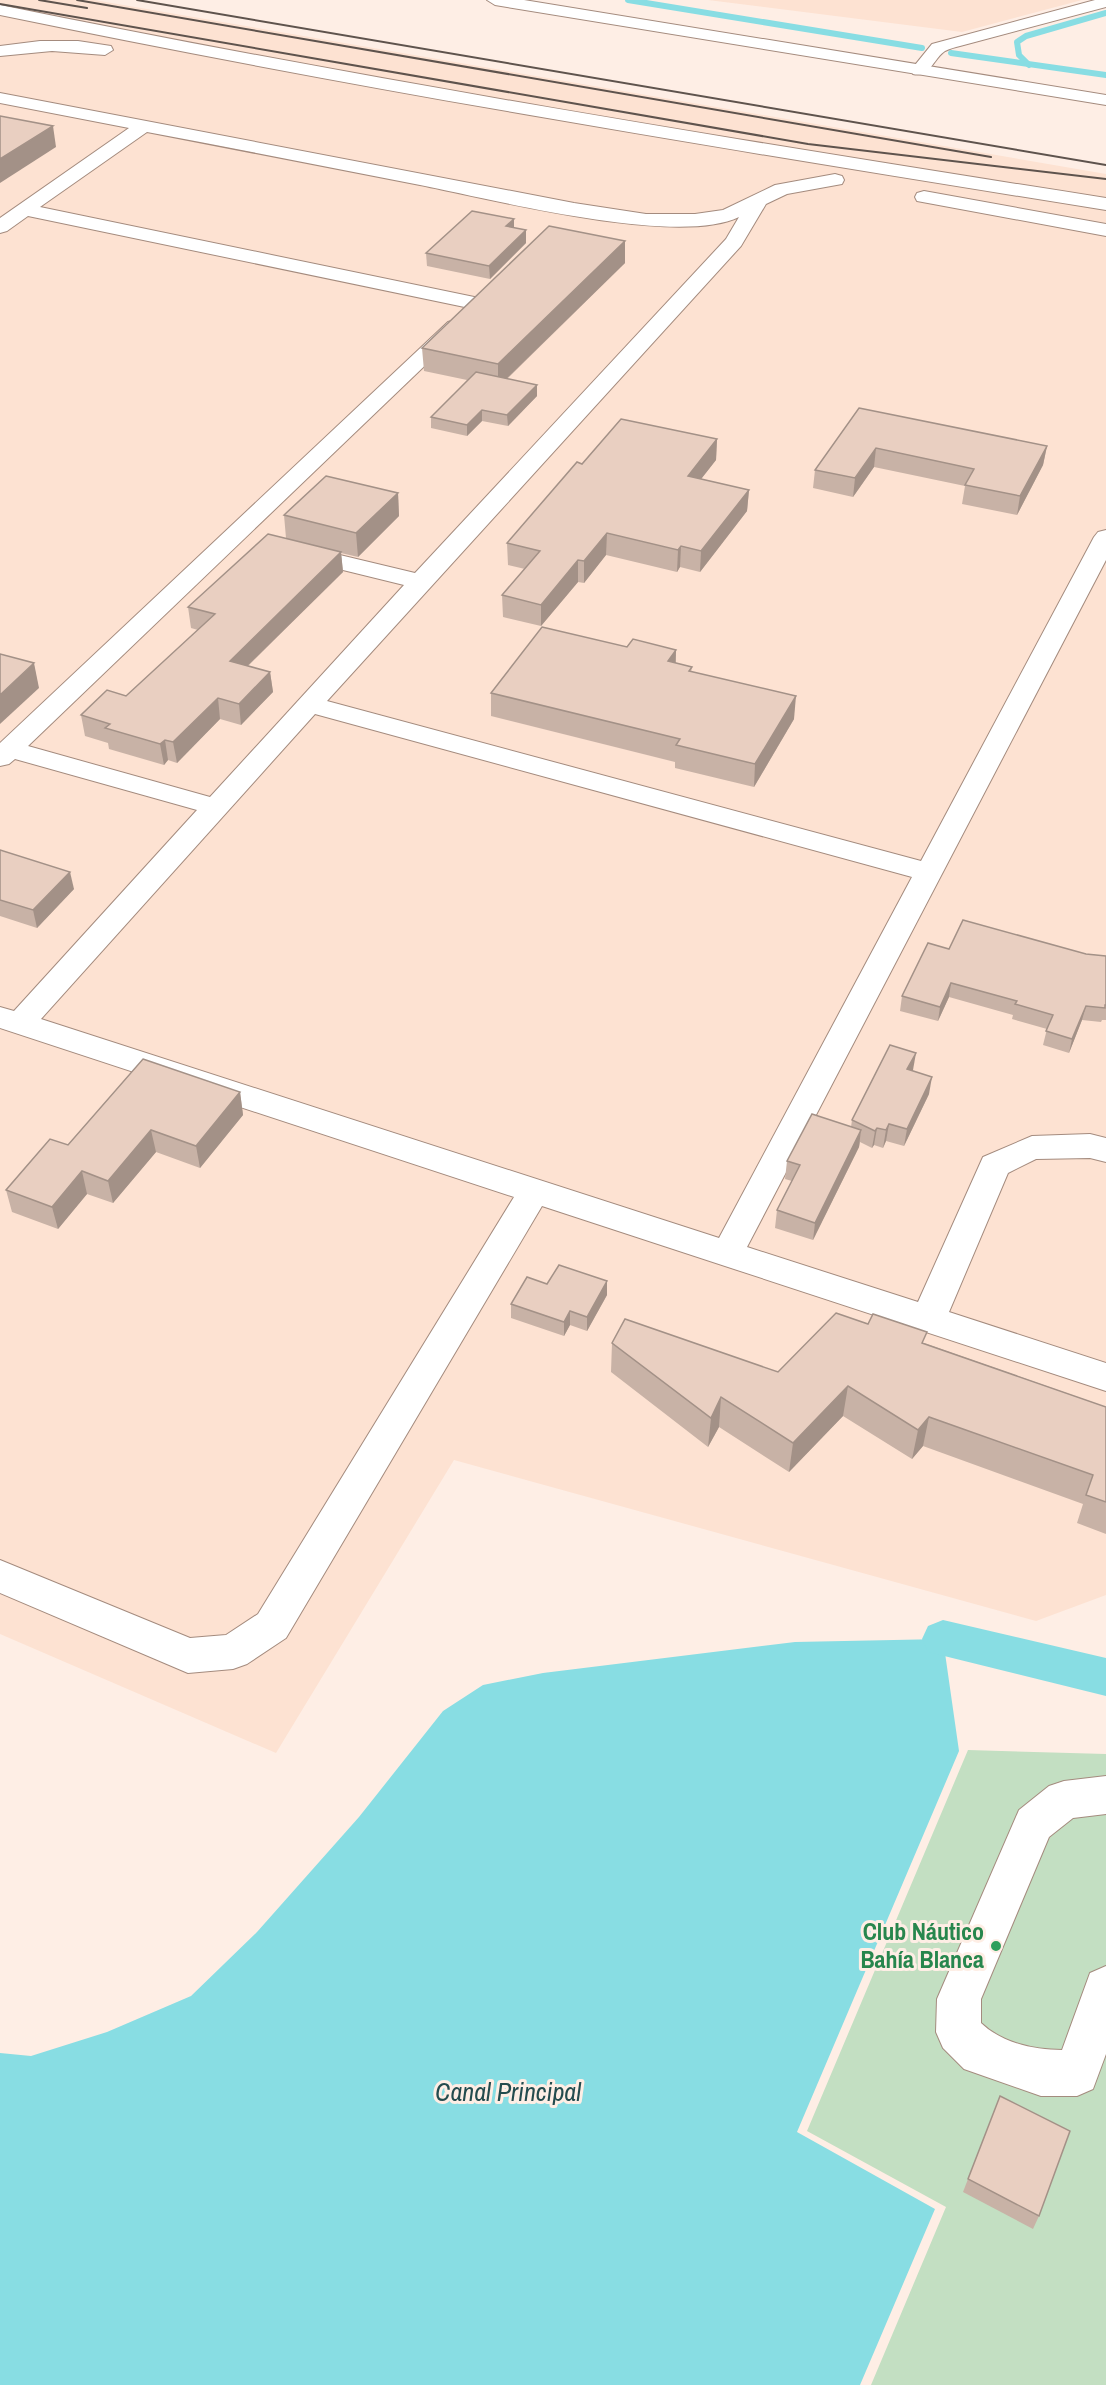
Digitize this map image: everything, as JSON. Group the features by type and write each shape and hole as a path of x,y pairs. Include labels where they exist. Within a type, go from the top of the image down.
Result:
{"main road":[{"path":"495,0 1106,100"},
{"path":"919,70 938,48 954,42 1106,2"},
{"path":"0,10 135,38 671,135 1106,204"},
{"path":"0,39 23,14"},
{"path":"0,51 33,46 76,44 753,166"},
{"path":"0,98 566,217 695,220 728,215 782,189 841,181 788,172"},
{"path":"0,227 142,127"},
{"path":"906,193 1106,230"},
{"path":"758,201 734,242 216,807 10,1020 1106,1377"},
{"path":"5,753 487,296 25,210"},
{"path":"235,536 258,542"},
{"path":"727,1254 1106,537"},
{"path":"281,548 420,582"},
{"path":"309,704 928,872"},
{"path":"5,753 216,807"},
{"path":"928,1320 995,1165 1032,1148 1090,1146 1106,1150"},
{"path":"0,1576 188,1656 233,1652 273,1626 534,1191"},
{"path":"1106,1795 1064,1800 1034,1824 959,1999 959,2032 980,2053 1041,2073 1077,2073 1106,1988"}],"shaded area":[{"path":"0,0 94,0 1106,174 1106,1595 1036,1621 454,1460 276,1753 0,1634"},
{"path":"708,0 1082,0 962,32"}],"green space":[{"name":"Club Náutico Bahía Blanca","path":"968,1750 1106,1754 1106,2385 871,2385 946,2207 807,2131"}],"water":[{"name":"Canal Principal","path":"943,1639 959,1751 797,2132 935,2209 860,2385 0,2385 0,2053 31,2056 107,2032 191,1996 257,1932 359,1817 443,1711 483,1685 543,1673 795,1642"}],"building":[{"path":"0,116 53,126 0,159"},
{"path":"472,211 514,219 506,226 526,230 489,266 426,253"},
{"path":"549,226 625,241 498,364 422,348"},
{"path":"476,372 537,385 507,415 482,410 467,425 431,417"},
{"path":"859,408 1047,446 1020,496 965,485 974,469 876,448 855,478 815,470"},
{"path":"621,419 717,439 688,476 749,490 701,551 681,546 678,550 607,533 584,561 578,560 541,605 502,595 540,551 507,543 577,462 582,464"},
{"path":"326,476 398,493 356,533 284,515"},
{"path":"268,534 341,552 230,661 270,672 239,704 218,698 173,742 165,740 160,744 105,728 110,724 81,715 107,690 126,696 215,614 188,607"},
{"path":"542,627 627,647 633,639 676,650 668,661 692,667 689,671 796,696 755,764 676,745 680,739 491,693"},
{"path":"0,654 34,663 0,695"},
{"path":"0,850 70,872 33,910 0,900"},
{"path":"963,920 1086,954 1106,956 1105,1008 1086,1006 1072,1039 1046,1031 1053,1015 1015,1004 1017,1001 951,983 940,1007 902,996 928,943 949,949"},
{"path":"890,1045 916,1053 907,1069 932,1077 907,1129 889,1124 886,1130 877,1128 875,1131 852,1120"},
{"path":"143,1059 240,1092 196,1146 151,1130 108,1181 82,1171 52,1207 6,1190 50,1139 68,1145"},
{"path":"812,1114 861,1130 815,1223 777,1210 800,1165 787,1161"},
{"path":"559,1265 607,1281 587,1317 570,1311 564,1322 511,1304 527,1277 547,1284"},
{"path":"836,1313 868,1324 873,1314 927,1332 922,1343 1106,1407 1106,1502 1086,1495 1093,1475 929,1417 918,1430 848,1386 793,1443 721,1397 711,1418 612,1343 625,1319 778,1372"},
{"path":"1000,2096 1070,2131 1039,2216 968,2179"}],"waterway":[{"path":"628,0 922,48"},
{"path":"1028,64 1019,55 1017,42 1026,36 1106,13"},
{"path":"951,53 1028,64"},
{"path":"1028,64 1106,75"},
{"path":"943,1639 1106,1677"}],"railway":[{"path":"39,0 87,8"},
{"path":"77,0 991,157"},
{"path":"137,0 1106,165"},
{"path":"0,4 808,144 1106,179"}],"place":[{"name":"Club Náutico Bahía Blanca","path":"996,1946"}]}
